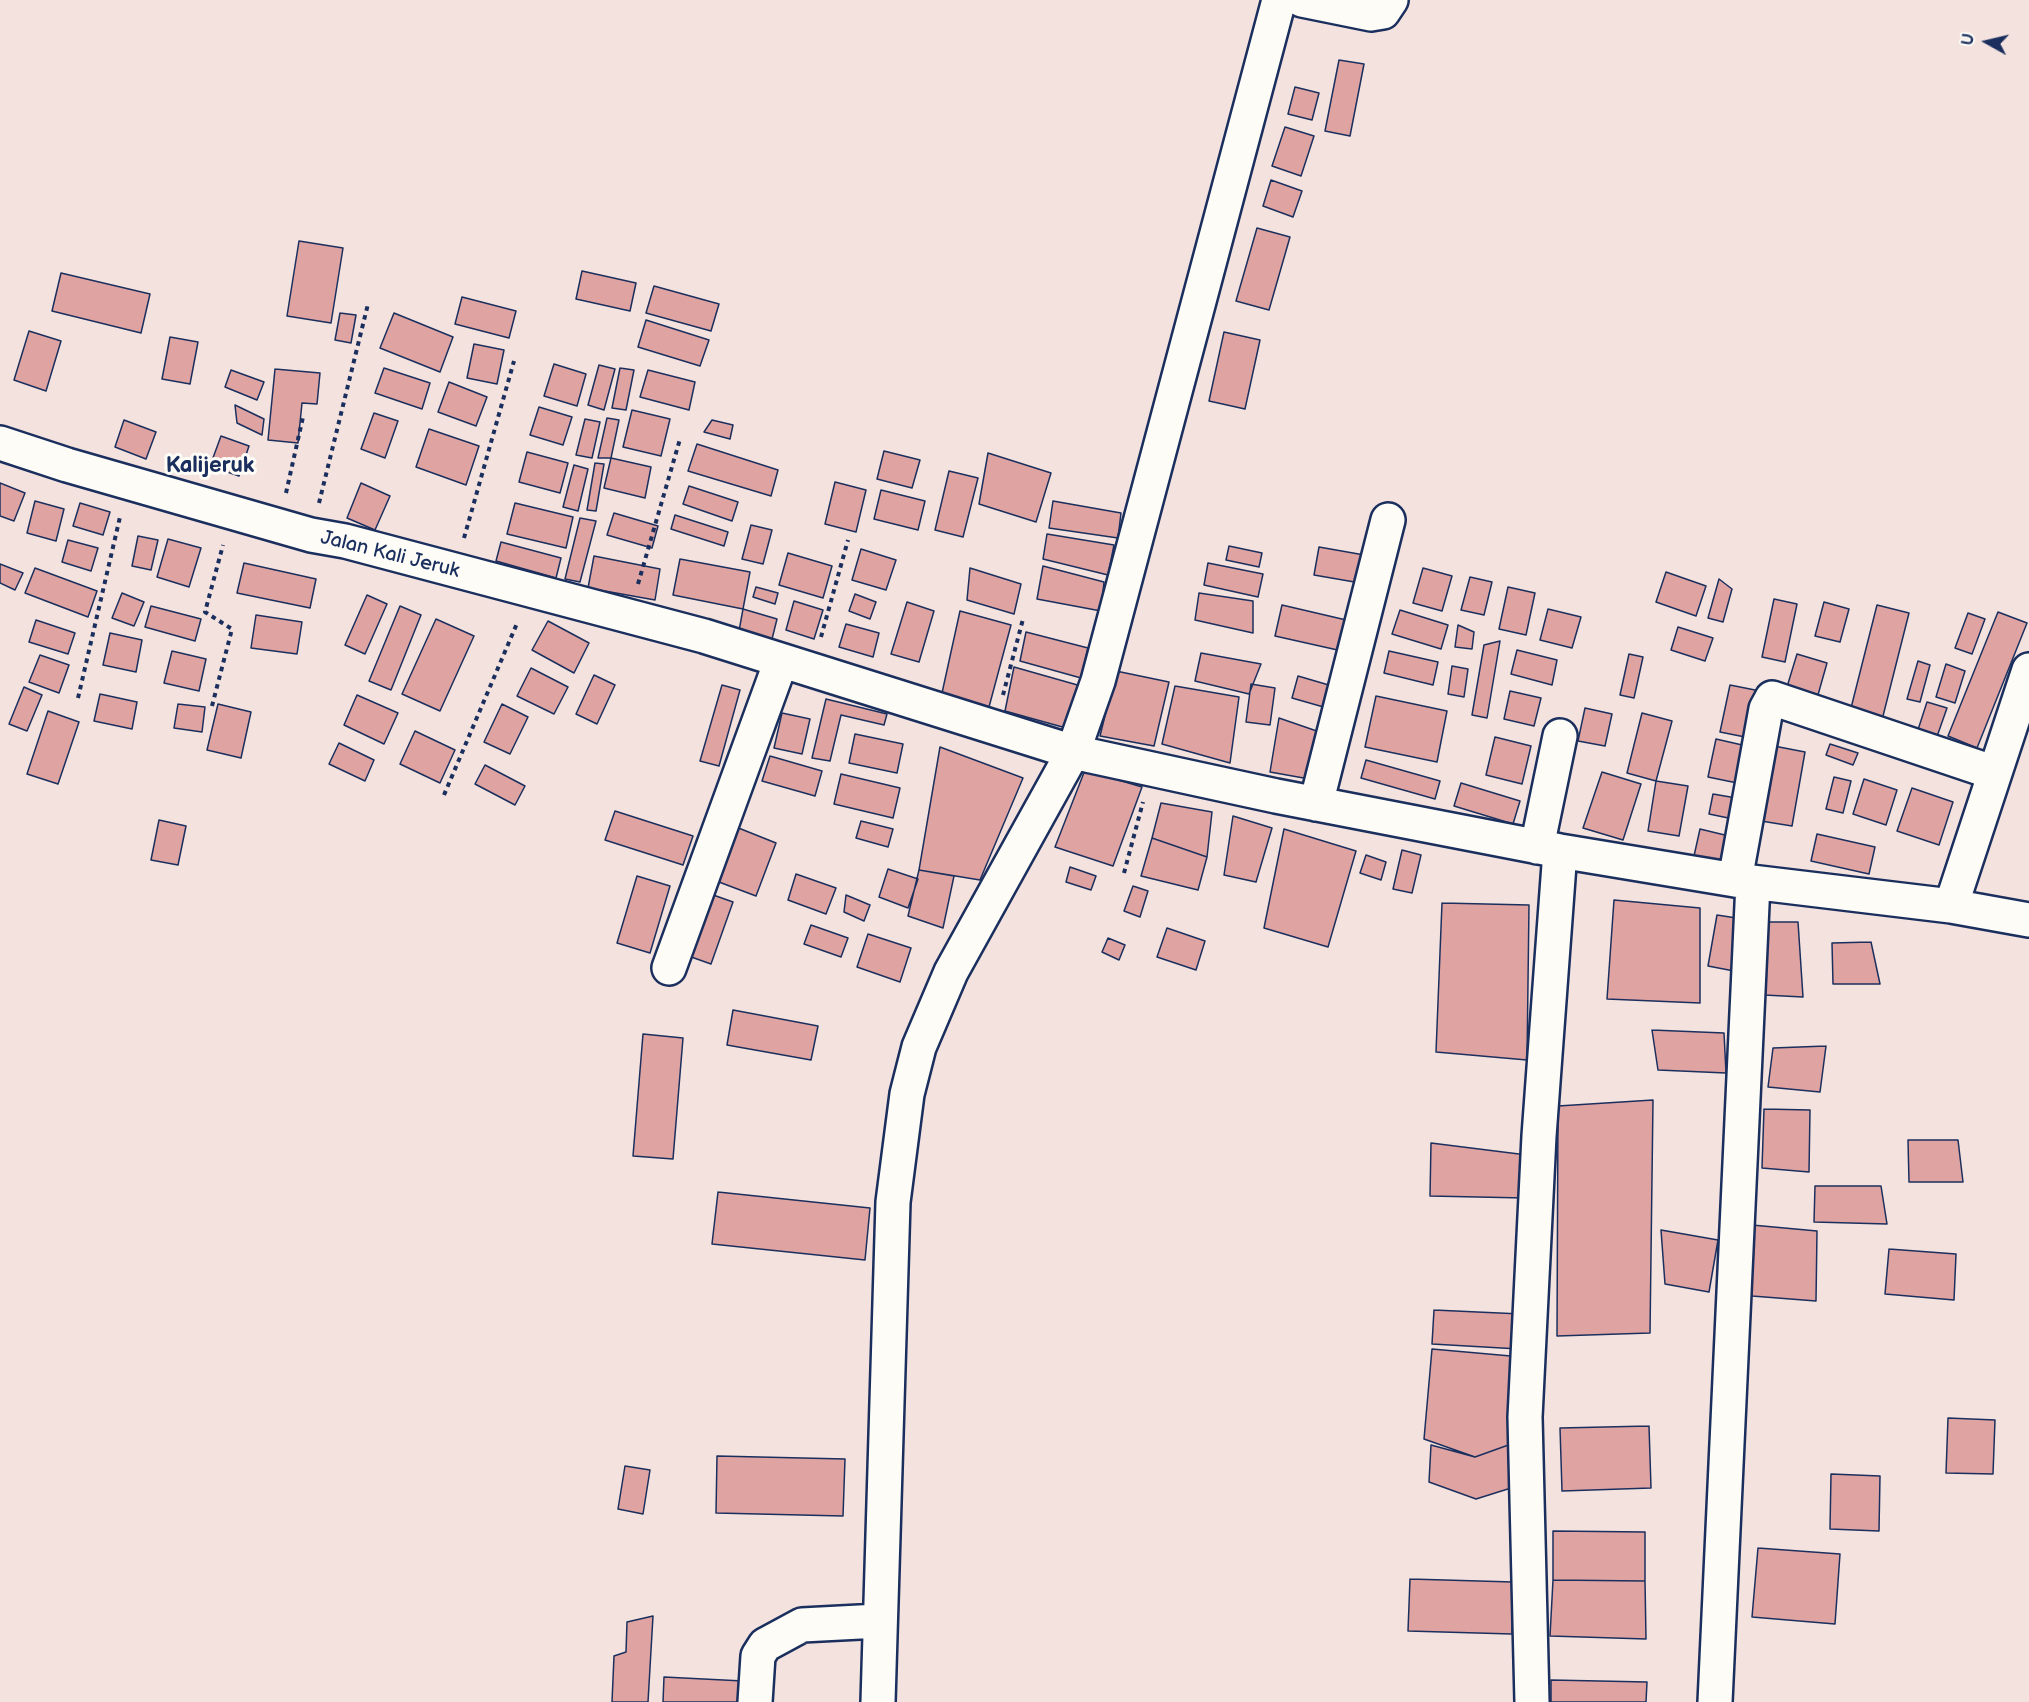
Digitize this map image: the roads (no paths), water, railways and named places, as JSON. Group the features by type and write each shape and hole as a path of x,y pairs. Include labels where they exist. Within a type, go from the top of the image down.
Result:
{"street":[{"path":"878,1702 893,1202 907,1095 919,1047 951,972 1073,752 1098,681 1279,0"},
{"path":"1302,0 1371,14 1383,12 1391,0"},
{"name":"Jalan Kali Jeruk","path":"0,443 128,484 310,535 345,541 704,636 1073,752 1316,804 1548,849 1744,881 1951,906 2029,920"},
{"path":"1316,804 1388,520"},
{"path":"669,968 781,661"},
{"path":"1951,906 2029,670"},
{"path":"1715,1702 1744,881 1766,709 1772,698 1995,773"},
{"path":"1532,1702 1525,1417 1539,1136 1548,849 1560,736"},
{"path":"754,1702 758,1656 765,1645 802,1625 879,1621"}],"district":[{"name":"Kalijeruk","path":"210,466"}]}
